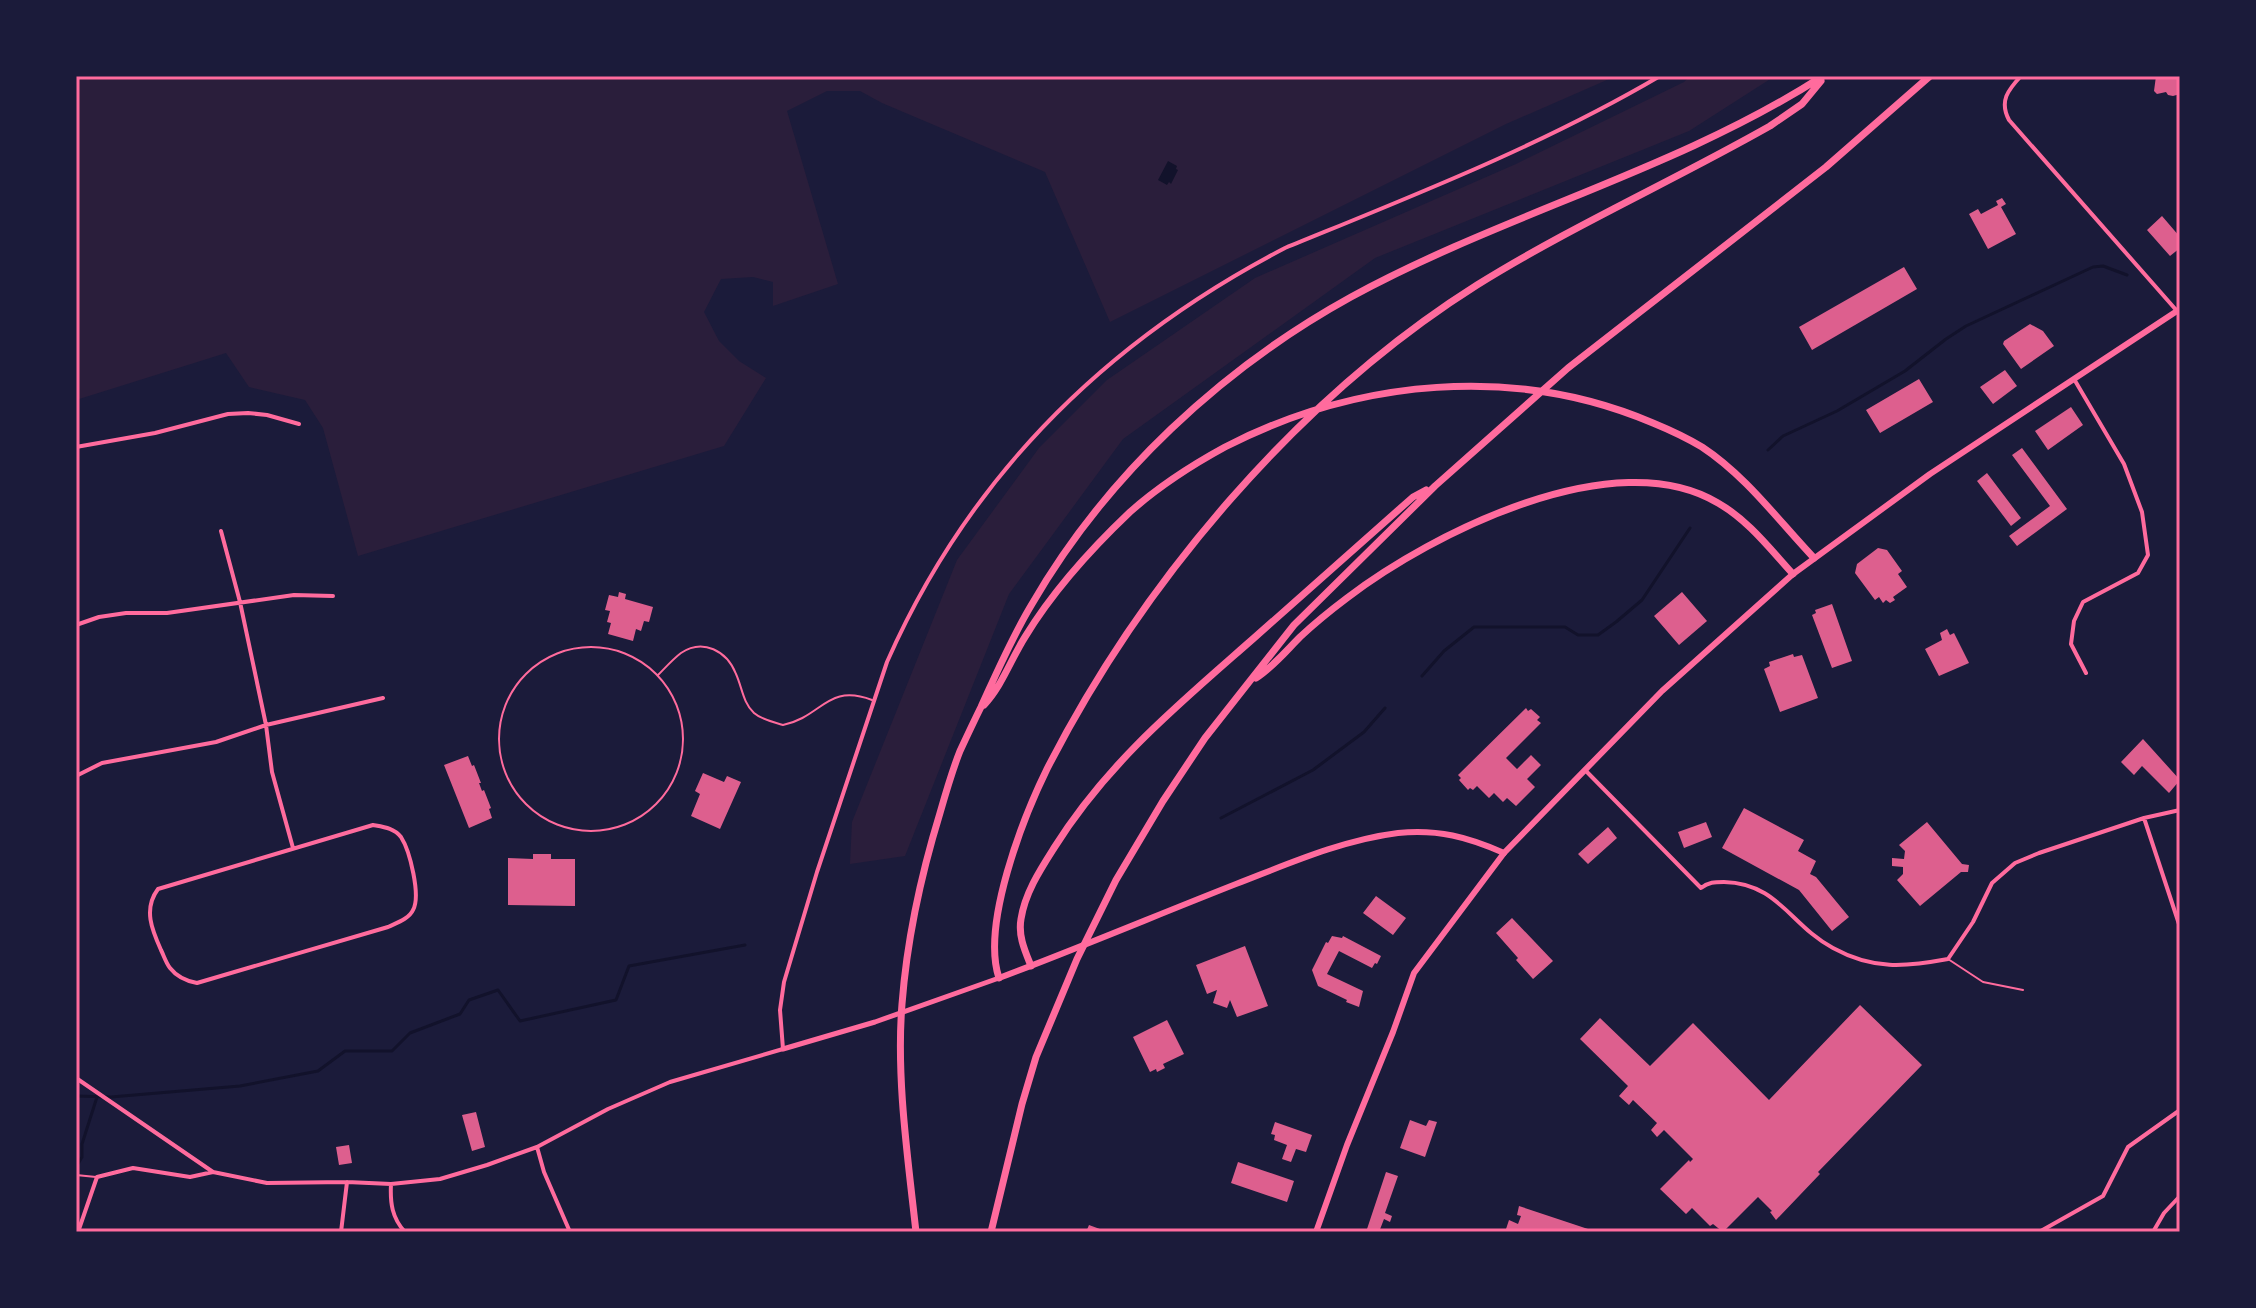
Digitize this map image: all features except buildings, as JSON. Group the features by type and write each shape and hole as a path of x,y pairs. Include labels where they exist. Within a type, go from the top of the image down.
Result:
{"highway":[{"path":"999,978 994,951 1005,880 1034,795 1088,695 1155,594 1225,506 1278,449 1363,370 1464,295 1530,253 1770,126 1802,104 1824,76"},
{"path":"916,1232 902,1084 901,1007 926,861 959,753 1008,648 1033,602 1094,514 1167,434 1231,376 1349,298 1403,271 1698,146 1784,101 1824,76"},
{"path":"991,1232 1022,1104 1044,1036 1116,880 1183,769 1294,625 1435,486 1568,368 1826,167 1930,76"},
{"path":"980,708 993,696 1026,635 1050,602 1133,509 1179,475 1228,446 1281,421 1346,400 1462,385 1518,388 1602,404 1674,432 1702,447 1752,490 1814,558"},
{"path":"1251,682 1345,599 1433,542 1512,507 1594,486 1650,482 1703,495 1730,511 1753,531 1793,574"},
{"path":"1031,966 1020,927 1030,890 1073,820 1128,752 1413,497 1435,486"}],"main road":[{"path":"1316,1232 1414,973 1504,853 1662,691 1793,574 1930,474 2179,311"},
{"path":"999,978 1287,864 1375,837 1400,833 1462,836 1504,853"}],"street":[{"path":"783,1049 780,1010 784,982 873,701 901,630 932,571 993,484 1022,450 1082,387 1117,356 1215,287 1285,248 1512,153 1616,102 1660,76"},
{"path":"2021,76 2005,97 2009,120 2179,311"},
{"path":"2074,379 2124,464 2142,512 2148,555 2138,573 2083,602 2074,621 2071,644 2086,673"},
{"path":"76,447 143,435 228,414 267,415 299,424"},
{"path":"221,531 240,602 266,725 272,772 293,848"},
{"path":"76,625 99,617 126,613 167,613 294,595 333,596"},
{"path":"76,776 102,763 216,742 266,725 383,698"},
{"path":"1584,769 1701,888 1708,882 1731,882 1754,887 1783,905 1807,930 1833,948 1882,965 1906,966 1948,959 1973,922 1992,883 2015,863 2144,818 2180,810"},
{"path":"2144,818 2180,927"},
{"path":"373,825 390,827 401,838 414,876 417,898 413,912 388,927 197,983 183,980 169,967 150,918 152,898 158,889 293,848 373,825"},
{"path":"76,1078 213,1172 267,1183 391,1184 440,1179 537,1147 608,1109 670,1082 875,1022 999,978"},
{"path":"2039,1232 2103,1196 2128,1147 2180,1110"},
{"path":"537,1147 544,1172 571,1231"},
{"path":"78,1232 97,1177 133,1168 190,1177 213,1172"},
{"path":"341,1232 347,1182"},
{"path":"391,1184 390,1202 396,1221 405,1232"},
{"path":"2153,1232 2164,1213 2180,1196"}],"lane":[{"path":"592,646 616,650 637,659 657,676 668,688 679,714 683,742 678,769 665,794 645,814 619,827 592,831 568,828 546,819 526,805 508,779 499,749 501,717 513,688 535,665 562,651 592,646"},
{"path":"657,676 689,648 707,647 727,657 745,701 754,713 767,720 783,725 794,722 834,697 853,694 873,701"},
{"path":"1948,959 1983,982 2023,990"},
{"path":"76,1175 97,1177"}],"shaded area":[{"path":"76,76 1616,76 1506,124 1110,322 1045,172 860,91 827,91 787,111 838,284 773,306 773,282 753,277 721,279 704,312 719,341 739,361 766,378 724,446 358,556 323,428 305,400 249,387 226,353 76,400"},
{"path":"1690,76 1775,76 1689,131 1375,258 1123,439 1009,594 905,856 850,864 852,822 957,560 1039,448 1107,380 1255,278 1516,164 1684,82"},
{"path":"1168,161 1178,170 1171,184 1169,182 1167,185 1158,180"}],"waterway":[{"path":"1768,450 1783,436 1837,411 1905,371 1966,326 2093,267 2103,266 2127,275"},
{"path":"1422,676 1444,651 1474,627 1565,627 1578,635 1598,635 1642,600 1690,528"},
{"path":"1221,818 1313,770 1364,732 1385,708"},
{"path":"76,1096 111,1097 240,1086 318,1071 345,1051 392,1051 410,1033 460,1014 469,1000 498,990 520,1021 616,1000 629,966 745,945"},
{"path":"76,1167 82,1157 82,1144 97,1097"}]}
